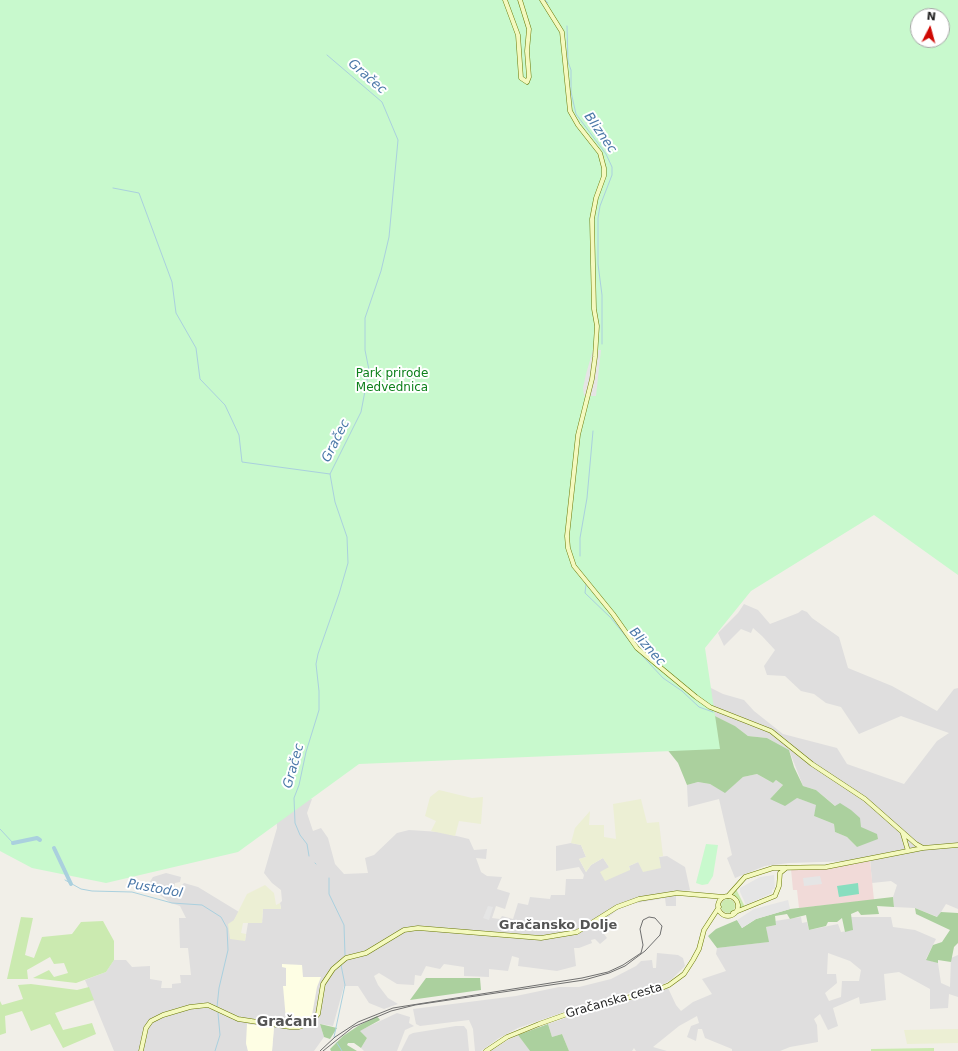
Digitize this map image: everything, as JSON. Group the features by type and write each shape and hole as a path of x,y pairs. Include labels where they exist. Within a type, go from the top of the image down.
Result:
{"main road":[{"path":"505,0 518,35 521,78 527,82 529,77 527,50 529,29 520,0"},
{"path":"542,0 562,32 570,111 578,125 600,153 604,168 604,176 596,198 592,219 594,309 597,326 595,357 592,379 578,435 567,536 568,548 574,566 614,614 637,648 696,697 710,707 771,731 812,764 865,799 901,831 923,848"},
{"path":"901,831 908,851"},
{"path":"719,905 745,877 773,868 826,867 923,848 958,845"},
{"path":"779,875 782,870 788,867"},
{"path":"712,919 725,914 734,913 775,896 779,886 779,875 777,869 773,868"},
{"path":"141,1051 146,1028 151,1021 163,1015 190,1007 208,1005 243,1020 299,1027 310,1023 316,1017 324,982 333,969 347,957 366,953 401,931 410,928 541,938 577,932 617,907 634,900 677,893 734,898 737,903 737,909 734,913"},
{"path":"710,895 716,898 725,914"},
{"name":"Gračanska cesta","path":"486,1051 507,1037 539,1024 587,1007 652,992 670,985 684,974 693,960 699,949 704,930 712,919 719,905"}],"shaded area":[{"path":"593,350 601,350 596,396 584,396 583,388"},
{"path":"744,604 758,610 770,624 802,610 807,612 812,618 839,637 848,668 892,686 937,711 954,689 958,688 958,909 946,904 938,917 915,908 894,907 893,897 897,885 891,881 872,883 870,858 853,861 789,863 765,866 735,878 727,858 732,855 719,799 688,807 687,785 698,782 710,784 725,792 743,777 757,774 773,783 776,780 783,785 770,799 797,798 817,805 814,816 834,824 835,832 847,837 857,847 861,827 816,790 803,786 789,750 767,738 748,736 735,726 713,715 697,681 723,694 744,700 754,711 783,734 837,748 847,764 904,784 937,741 949,733 901,716 859,734 841,707 826,703 814,694 801,691 785,676 767,675 764,666 775,650 753,628 751,633 741,629 724,646 718,633 738,613"},
{"path":"275,790 294,801 312,799 307,813 313,831 321,828 328,838 335,864 344,874 368,873 365,858 374,855 397,833 409,830 440,832 469,839 474,850 487,849 486,859 476,858 481,872 487,876 502,877 497,889 510,893 505,909 496,906 492,918 500,919 502,916 513,919 518,903 528,905 530,897 550,899 551,895 565,895 566,879 583,879 584,875 579,867 556,871 556,846 571,843 581,845 586,857 579,859 586,872 591,865 603,858 609,867 630,870 629,866 638,862 660,868 659,857 667,856 685,867 690,890 676,892 676,906 666,906 665,898 631,904 617,910 606,919 612,926 604,934 607,938 600,944 595,939 591,940 592,943 579,948 574,948 576,966 557,971 518,966 519,958 512,956 508,971 489,969 489,977 464,976 464,967 444,964 440,969 426,966 421,976 415,975 414,985 397,984 379,973 374,976 378,985 388,998 398,1004 384,1009 369,1003 358,986 344,986 333,1026 320,1024 324,1037 314,1051 272,1051 274,1027 246,1043 248,1051 114,1051 85,980 106,972 114,960 126,960 132,967 150,966 150,979 162,981 161,988 172,988 172,984 181,983 180,975 191,975 188,948 180,948 179,918 186,918 180,906 171,903 147,886 153,877 166,873 181,877 180,882 175,883 172,896 184,883 198,887 239,912 234,920 245,941 248,923 262,923 263,909 281,909 281,890 272,883 264,873 277,828"},
{"path":"439,790 472,798 483,797 481,824 459,821 455,836 431,831 436,821 425,816 430,797"},
{"path":"641,799 647,823 659,822 663,856 659,857 661,868 643,872 638,862 629,866 630,870 605,881 600,872 609,867 603,858 591,865 586,872 579,859 586,857 581,845 571,843 575,828 590,811 589,825 604,825 604,837 616,839 613,804"},
{"path":"870,861 874,900 799,908 797,890 793,890 791,869 830,868"},
{"path":"774,875 775,888 772,890 772,893 746,905 740,892 740,888 760,877"},
{"path":"820,876 822,884 804,886 803,878"},
{"path":"265,885 274,893 276,905 280,903 281,909 263,909 262,923 243,923 241,933 246,934 245,941 230,939 228,924 234,920 247,894"},
{"path":"788,900 790,909 756,919 742,928 737,920 754,909"},
{"path":"488,906 493,907 489,920 483,918"},
{"path":"801,917 802,923 807,922 809,930 838,924 841,932 852,930 851,917 891,917 893,927 915,930 936,939 926,959 938,963 941,983 950,987 951,958 958,955 958,997 949,994 948,1008 930,1009 930,989 899,972 884,974 886,1000 860,1004 859,997 833,1008 838,1026 828,1030 820,1014 814,1019 817,1025 818,1042 790,1047 780,1051 732,1051 732,1049 705,1038 702,1029 698,1029 696,1041 687,1037 691,1026 699,1023 697,1016 679,1026 653,1047 667,1051 636,1051 634,1048 632,1051 569,1051 562,1034 552,1037 548,1024 588,1010 658,993 668,988 676,1005 681,1011 693,1002 712,994 702,979 726,971 716,954 717,948 768,942 766,927 776,925 775,921","holes":["828,953 850,961 861,970 859,981 842,981 841,997 829,1001 825,993 837,983 836,974 827,974"]},
{"path":"657,953 678,955 683,958 685,966 672,979 664,984 590,1003 518,1028 499,1038 481,1051 475,1051 473,1029 469,1020 420,1026 416,1024 413,1009 516,996 559,987 579,987 611,979 636,966 641,961 652,960 653,968 656,968"},
{"path":"282,964 302,965 303,977 321,977 317,987 312,1015 307,1019 295,1023 288,1023 286,1020 283,986 286,986 286,968 282,967"},
{"path":"397,1013 410,1017 409,1023 414,1026 405,1030 397,1051 364,1051 361,1048 367,1038 359,1031"},
{"path":"247,1024 274,1027 272,1051 248,1051 246,1043"},
{"path":"464,1026 467,1030 469,1051 401,1051 409,1035 413,1033"},
{"path":"958,1029 958,1043 907,1044 904,1030"},
{"path":"518,1035 530,1051 491,1051 508,1040"}],"green space":[{"name":"Park prirode Medvednica","path":"0,0 958,0 958,575 874,515 751,591 705,648 720,749 359,764 238,852 106,883 32,868 0,851"},
{"path":"713,715 735,726 748,736 767,738 789,750 794,767 803,786 816,790 835,806 840,803 851,810 860,818 861,827 877,834 878,839 857,847 847,837 835,832 834,824 814,816 816,805 797,798 785,806 770,799 783,785 776,780 773,783 757,774 743,777 725,793 710,784 698,782 687,785 678,763 662,743"},
{"path":"706,844 718,845 713,876 708,884 702,885 696,883"},
{"path":"858,883 859,894 839,897 837,886"},
{"path":"736,889 745,907 739,910 739,901 733,895"},
{"path":"893,897 894,907 877,906 879,914 861,915 858,911 851,914 853,930 845,932 842,918 837,922 828,922 826,926 809,930 806,915 790,919 787,914 775,916 776,925 766,927 769,942 717,948 708,936 716,929 737,920 742,928 756,919 790,909"},
{"path":"728,899 733,901 735,906 733,911 728,913 723,911 721,906 723,901"},
{"path":"915,908 937,917 941,912 958,913 958,943 954,947 951,962 938,960 938,963 926,960 933,945 942,942 950,930 916,914"},
{"path":"21,917 33,918 25,955 34,958 42,937 72,934 81,922 103,921 114,941 114,960 106,972 76,983 33,978 49,970 54,977 68,973 64,963 54,964 50,957 27,970 28,979 7,979"},
{"path":"426,978 480,978 481,990 410,1000"},
{"path":"31,984 77,990 89,987 94,1000 55,1013 63,1030 92,1023 96,1034 63,1048 50,1024 31,1031 22,1011 5,1016 6,1033 0,1035 0,1001 2,1005 23,999 18,985"},
{"path":"377,1016 380,1020 360,1031 367,1038 361,1048 354,1043 348,1043 347,1045 357,1051 331,1051 330,1049 343,1036"},
{"path":"320,1024 337,1028 330,1039 324,1037"},
{"path":"548,1024 552,1037 562,1034 569,1051 530,1051 518,1035"},
{"path":"934,1048 934,1051 871,1051 871,1049"}],"waterway":[{"name":"Bliznec","path":"545,0 548,3"},
{"name":"Bliznec","path":"567,26 568,62 571,70 571,92 576,114 606,154 612,167 612,175 600,206 598,218 598,264 602,295 602,344"},
{"name":"Gračec","path":"309,856 307,844 300,835 295,823 294,798 299,785 306,752 319,710 319,691 316,664 318,654 348,563 347,537 335,502 330,474 361,412 369,370 365,350 365,318 381,271 389,237 398,140 382,102 327,55"},
{"path":"113,188 139,193 172,282 176,313 196,348 200,379 225,405 239,435 242,462 330,474"},
{"name":"Bliznec","path":"580,556 580,538 587,498 593,431"},
{"name":"Bliznec","path":"586,584 585,593 611,618 632,644"},
{"name":"Bliznec","path":"637,650 663,678 682,691 699,707 713,712"},
{"name":"Pustodol","path":"0,829 13,843"},
{"path":"13,843 37,838 40,840"},
{"path":"54,848 71,884"},
{"name":"Gračec","path":"329,878 329,894 344,925 345,955"},
{"name":"Pustodol","path":"65,880 81,889 92,891 132,892 172,903 202,905 221,917 227,928 228,950 219,988 217,1007"},
{"name":"Gračec","path":"334,1037 345,985 341,965"},
{"name":"Pustodol","path":"215,1051 220,1035 218,1013"},
{"name":"Gračec","path":"337,1043 342,1051"}],"tram line":[{"path":"320,1051 335,1037 358,1022 393,1008 582,978 608,972 623,965 641,953 643,945 640,929 643,920 649,917 655,918 662,926 660,935 645,951 625,966 609,973 584,980 415,1005 391,1011 353,1027 323,1051"}],"district":[{"name":"Gračansko Dolje","path":"558,926"},
{"name":"Gračani","path":"287,1022"}]}
